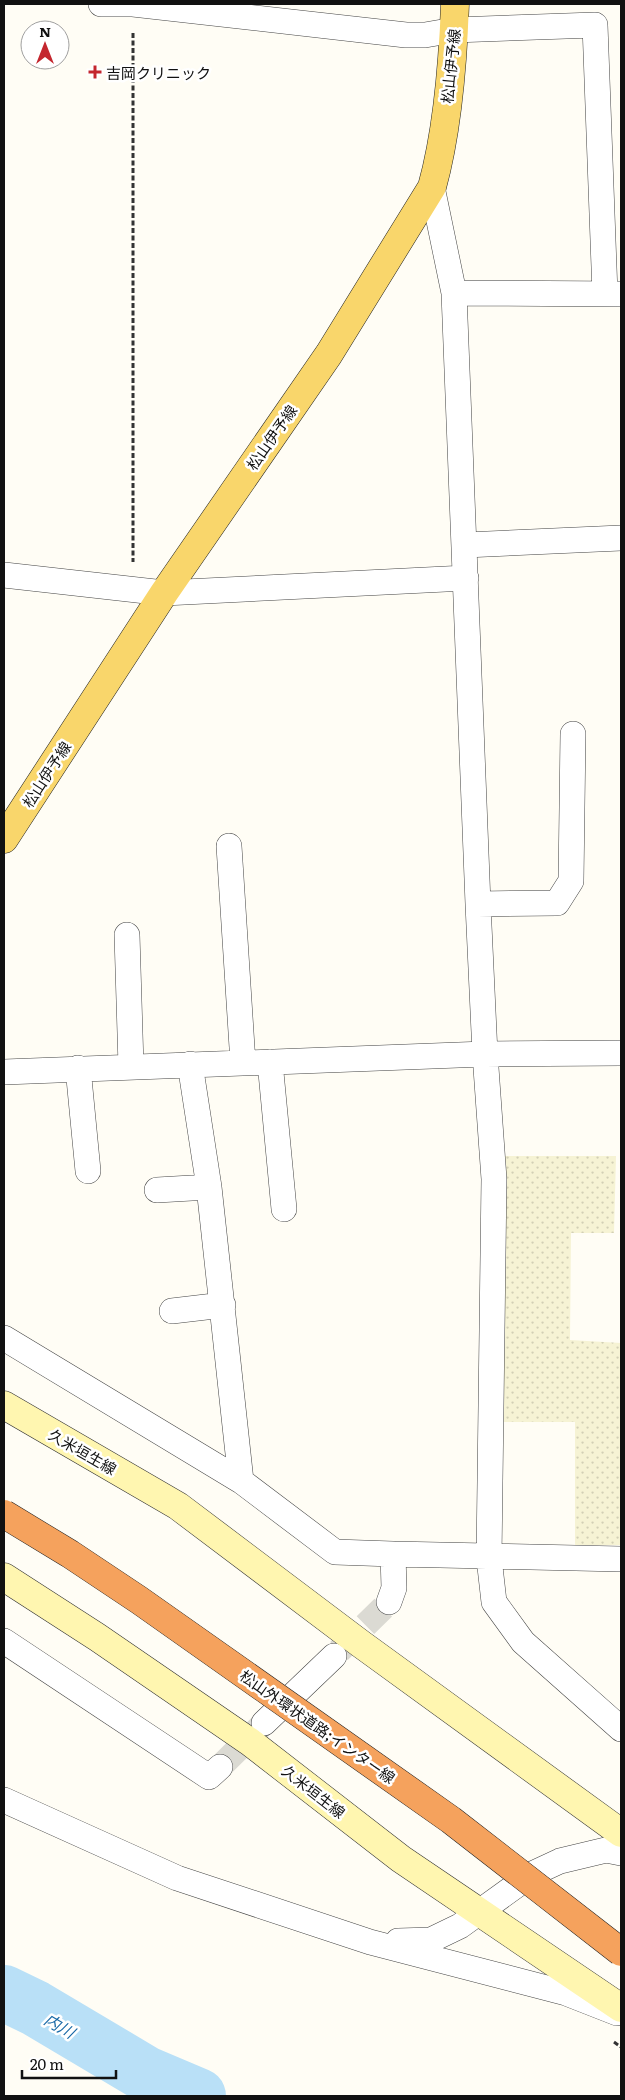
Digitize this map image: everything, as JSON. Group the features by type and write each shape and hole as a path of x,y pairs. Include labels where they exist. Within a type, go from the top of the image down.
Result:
{"highway":[{"name":"松山外環状道路;インター線","path":"4,1514 140,1600 443,1814 621,1952"}],"main road":[{"name":"松山伊予線","path":"4,839 164,593 329,354 432,187 439,159 455,17"},
{"name":"久米垣生線","path":"4,1405 178,1506 361,1644 621,1833"},
{"name":"久米垣生線","path":"4,1577 250,1742 401,1859 482,1912 621,2008"}],"street":[{"path":"101,4 132,4 406,35 425,35 455,17 598,14 613,294 454,293"},
{"path":"432,187 454,293 478,904 485,1054 494,1179 489,1558 494,1602 523,1642 621,1729"},
{"path":"465,545 621,538"},
{"path":"4,575 164,593 466,578"},
{"path":"478,904 557,904 571,881 573,734"},
{"path":"229,846 243,1063"},
{"path":"126,936 131,1066"},
{"path":"4,1072 485,1054 621,1054"},
{"path":"270,1062 284,1209"},
{"path":"190,1064 209,1187 241,1481"},
{"path":"78,1068 88,1171"},
{"path":"157,1190 209,1187"},
{"path":"172,1311 223,1306"},
{"path":"4,1338 241,1481 335,1552 489,1558 621,1559"},
{"path":"389,1602 394,1588 393,1554"},
{"path":"4,1641 209,1777 220,1767"},
{"path":"264,1723 334,1656"},
{"path":"4,1800 176,1878 370,1942 566,1993 621,2015"},
{"path":"370,1942 431,1940 482,1912 532,1874 560,1861 606,1850 621,1853"}],"path":[{"path":"132,4 132,590"}],"shaded area":[{"path":"504,1156 616,1156 614,1233 571,1233 570,1340 621,1343 621,1545 575,1545 575,1422 502,1422"}],"waterway":[{"name":"内川","path":"4,1993 35,2008 146,2074 198,2096"}],"tunnel":[{"path":"339,1651 389,1602"},
{"path":"220,1767 261,1726"}],"place":[{"name":"吉岡クリニック","path":"95,72"}]}
